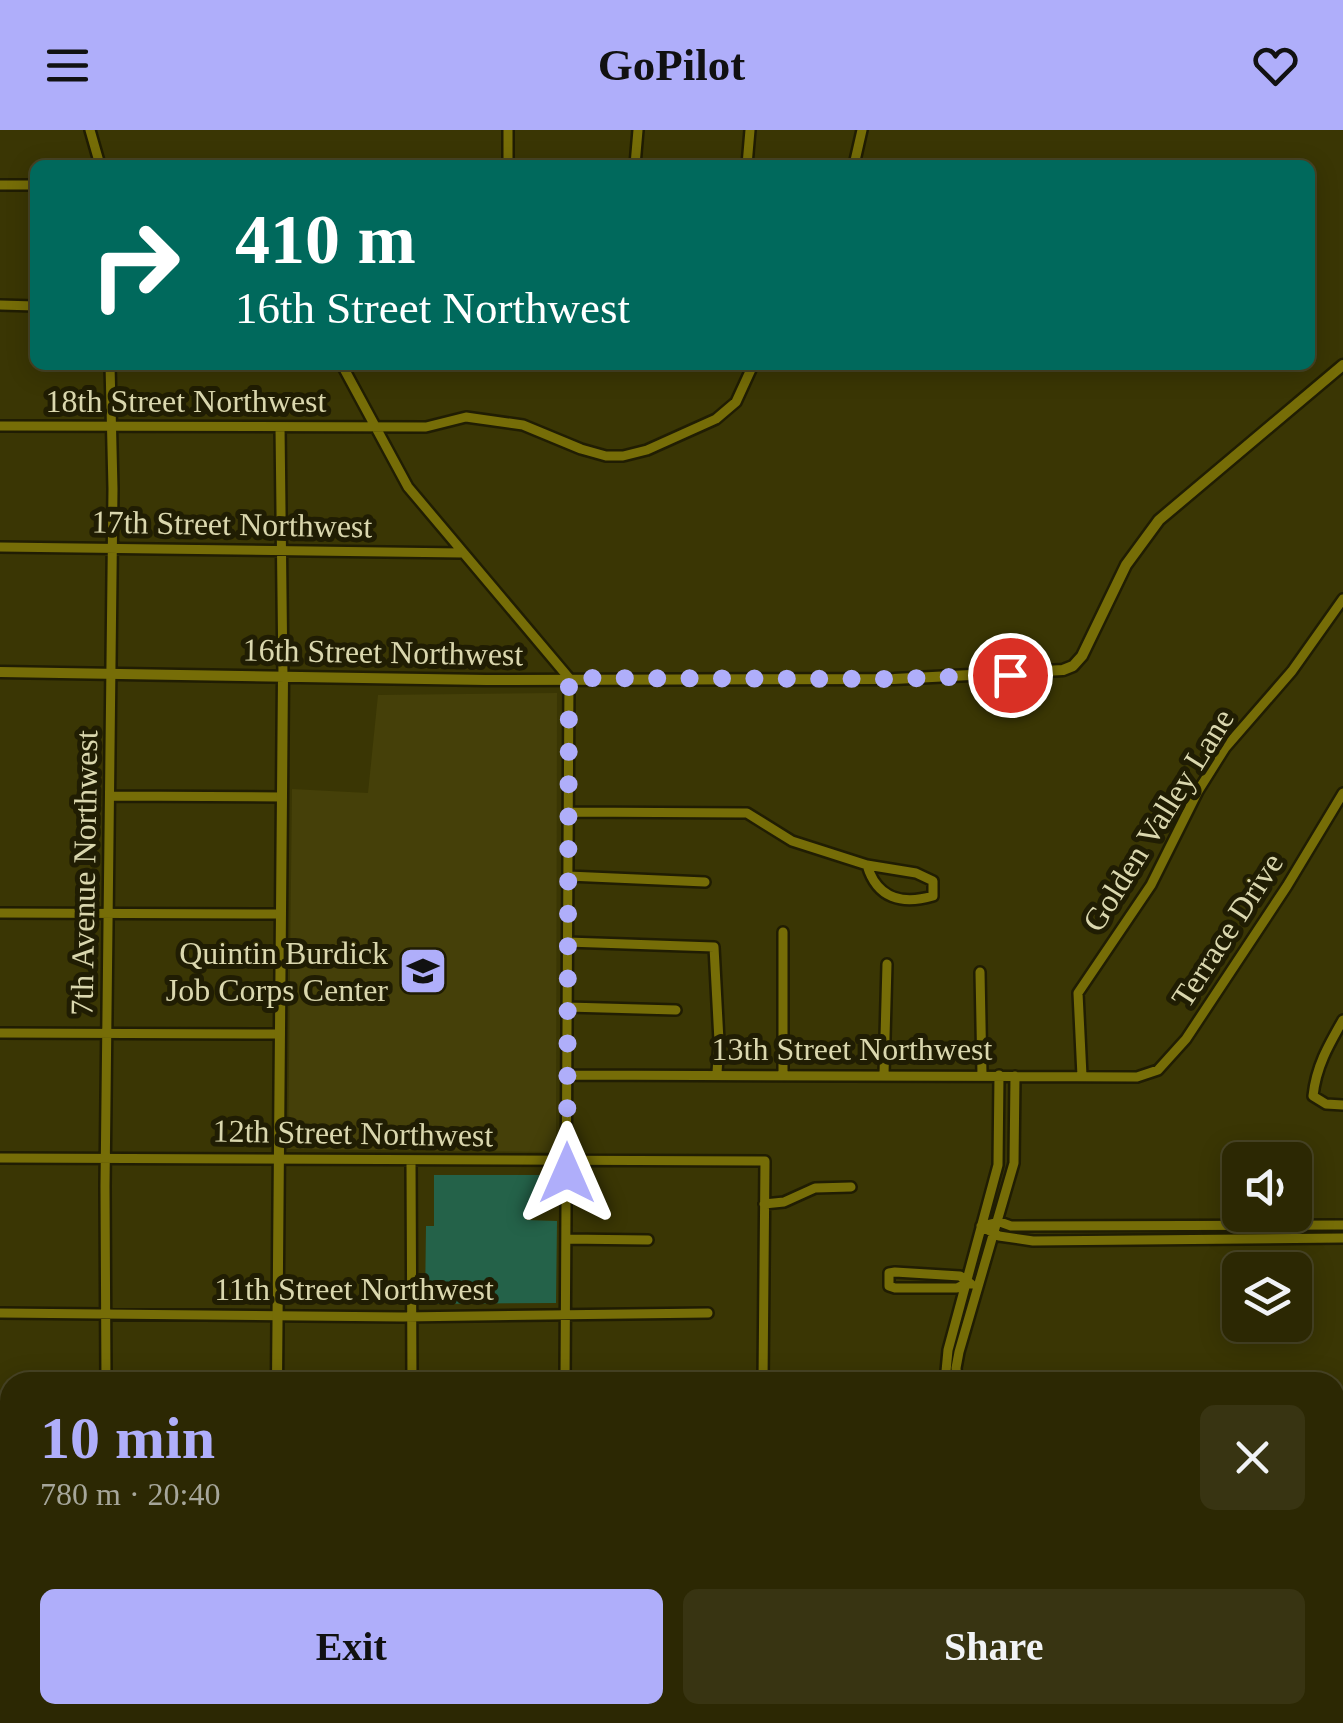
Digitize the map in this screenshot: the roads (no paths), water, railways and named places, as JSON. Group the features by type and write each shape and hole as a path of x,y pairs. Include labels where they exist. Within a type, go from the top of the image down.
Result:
{"street":[{"path":"90,130 99,160"},
{"path":"508,130 508,160"},
{"path":"635,160 638,130"},
{"path":"747,160 750,130"},
{"path":"855,160 862,130"},
{"path":"0,185 30,185"},
{"path":"0,305 30,306"},
{"name":"16th Street Northwest","path":"0,672 894,679 1048,674 1073,666 1088,645 1125,567 1159,520 1343,365"},
{"name":"7th Avenue Northwest","path":"106,1372 112,673 110,370"},
{"path":"345,370 408,488 569,678 565,1372"},
{"name":"18th Street Northwest","path":"0,426 426,427 466,416 522,425 581,449 623,456 647,450 716,420 736,402 750,370"},
{"path":"277,1372 284,677 280,427"},
{"name":"17th Street Northwest","path":"0,546 463,553"},
{"name":"Golden Valley Lane","path":"1082,1076 1078,993 1151,885 1198,791 1225,748 1292,671 1343,600"},
{"name":"Terrace Drive","path":"1137,1077 1158,1070 1186,1039 1343,793"},
{"path":"110,796 282,797"},
{"path":"569,812 747,814 792,842 867,865 916,874 933,882 934,896 914,901 881,892 872,883 867,865"},
{"path":"568,876 705,882"},
{"path":"0,914 281,914"},
{"path":"783,932 783,1074"},
{"path":"568,942 714,946 720,1041 716,1073"},
{"path":"884,1074 887,964"},
{"path":"980,972 982,1075"},
{"path":"567,1007 676,1010"},
{"path":"1343,1020 1325,1051 1313,1096 1326,1104 1343,1105"},
{"path":"0,1034 280,1034"},
{"name":"13th Street Northwest","path":"567,1075 1137,1077"},
{"path":"946,1372 948,1350 998,1165 999,1075"},
{"path":"956,1372 1014,1164 1015,1076"},
{"name":"12th Street Northwest","path":"0,1158 765,1162 764,1204"},
{"path":"411,1161 412,1372"},
{"path":"763,1372 764,1204 784,1202 815,1188 851,1187"},
{"path":"981,1226 1000,1222 1011,1226 1343,1225"},
{"path":"981,1226 996,1235 1033,1240 1343,1238"},
{"path":"566,1239 648,1240"},
{"path":"967,1283 957,1288 896,1288 889,1286 888,1279 889,1273 895,1272 960,1276 967,1283 979,1285"},
{"name":"11th Street Northwest","path":"0,1313 708,1313"}],"place":[{"name":"Quintin Burdick Job Corps Center","path":"423,971"}]}
